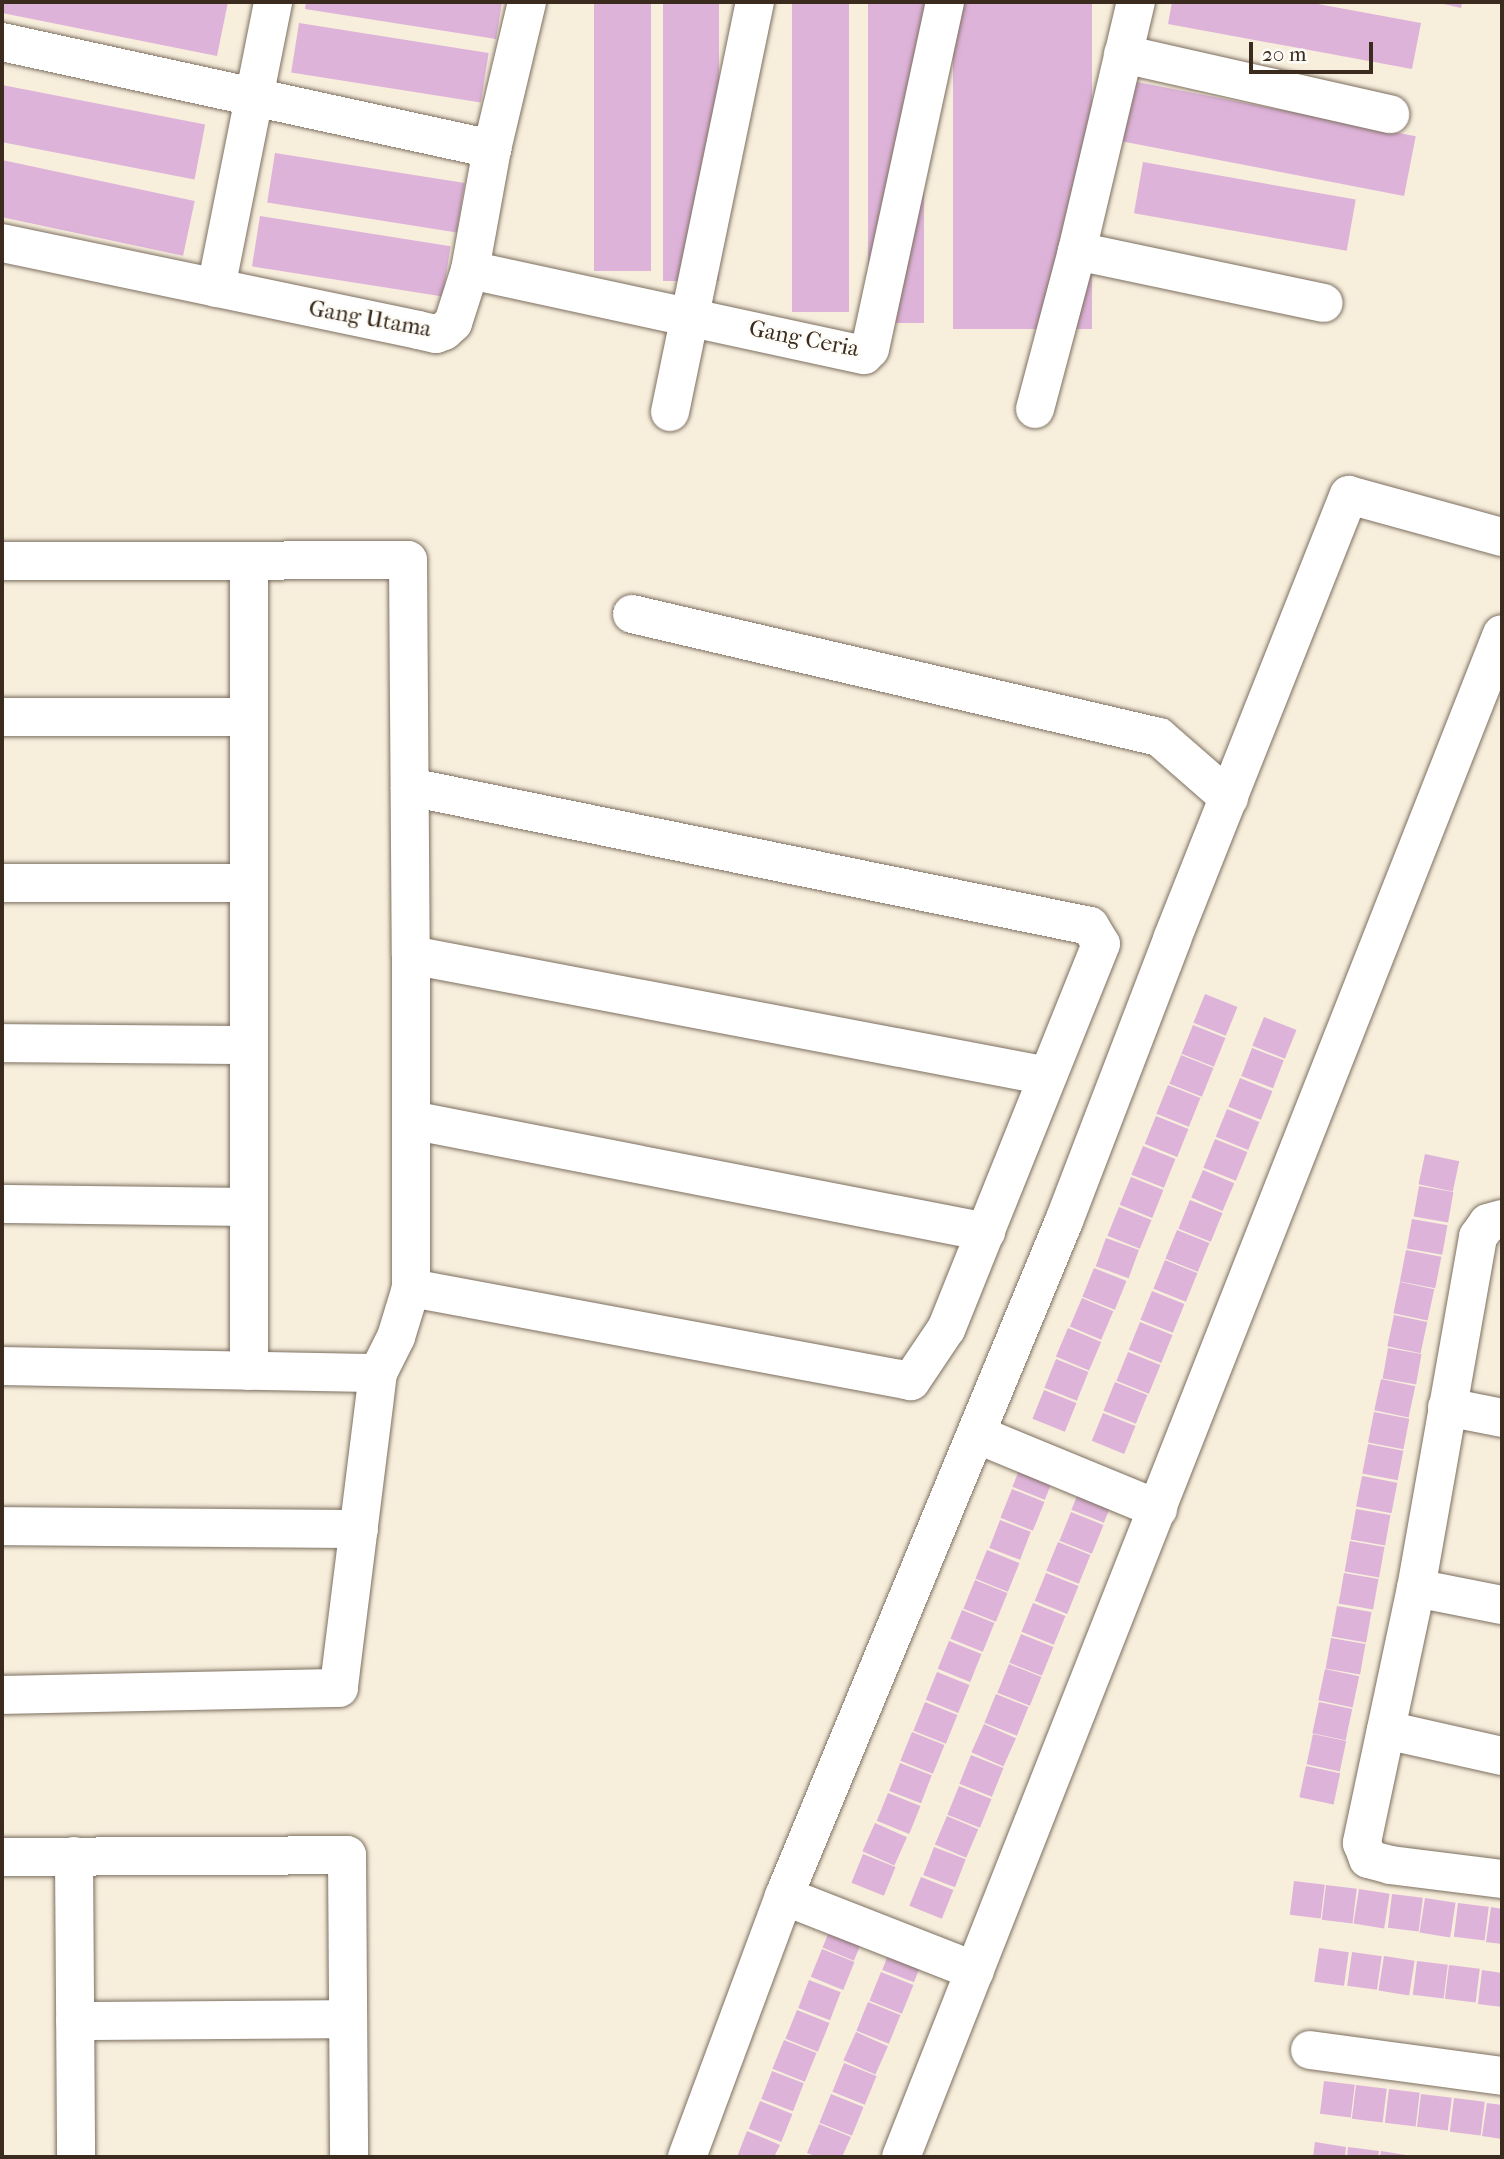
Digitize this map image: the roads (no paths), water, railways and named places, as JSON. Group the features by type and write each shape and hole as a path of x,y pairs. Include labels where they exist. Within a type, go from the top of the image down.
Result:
{"street":[{"path":"216,288 273,2"},
{"name":"Gang Utama","path":"2,243 436,334 453,323 470,270 492,149 527,2"},
{"path":"670,412 755,2"},
{"name":"Gang Ceria","path":"470,270 692,316 859,355 870,351 945,2"},
{"path":"1035,409 1077,251 1136,2"},
{"path":"2,42 253,99 492,149"},
{"path":"1123,54 1390,114"},
{"path":"1077,251 1324,303"},
{"path":"688,2157 784,1896 1064,1221 1349,495 1502,537"},
{"path":"2,561 408,560 411,955 411,1288 396,1337 378,1373 339,1688 2,1695"},
{"path":"249,561 249,1371"},
{"path":"632,614 1158,737 1229,798"},
{"path":"901,2157 1502,634"},
{"path":"2,717 249,717"},
{"path":"410,787 1090,926 1101,944 946,1329 911,1381 411,1288"},
{"path":"2,883 249,883"},
{"path":"411,955 1048,1076"},
{"path":"2,1043 249,1045"},
{"path":"411,1120 986,1232"},
{"path":"2,1204 249,1207"},
{"path":"1502,1219 1488,1223 1478,1237 1416,1588 1362,1843 1368,1859 1390,1865 1502,1879"},
{"path":"2,1366 378,1373"},
{"path":"1447,1407 1502,1418"},
{"path":"976,1434 1158,1509"},
{"path":"2,1526 359,1529"},
{"path":"1416,1588 1502,1605"},
{"path":"1386,1730 1502,1756"},
{"path":"2,1857 347,1855 349,2157"},
{"path":"74,1856 76,2157"},
{"path":"784,1896 975,1971"},
{"path":"75,2021 348,2019"},
{"path":"1310,2050 1502,2076"}]}
